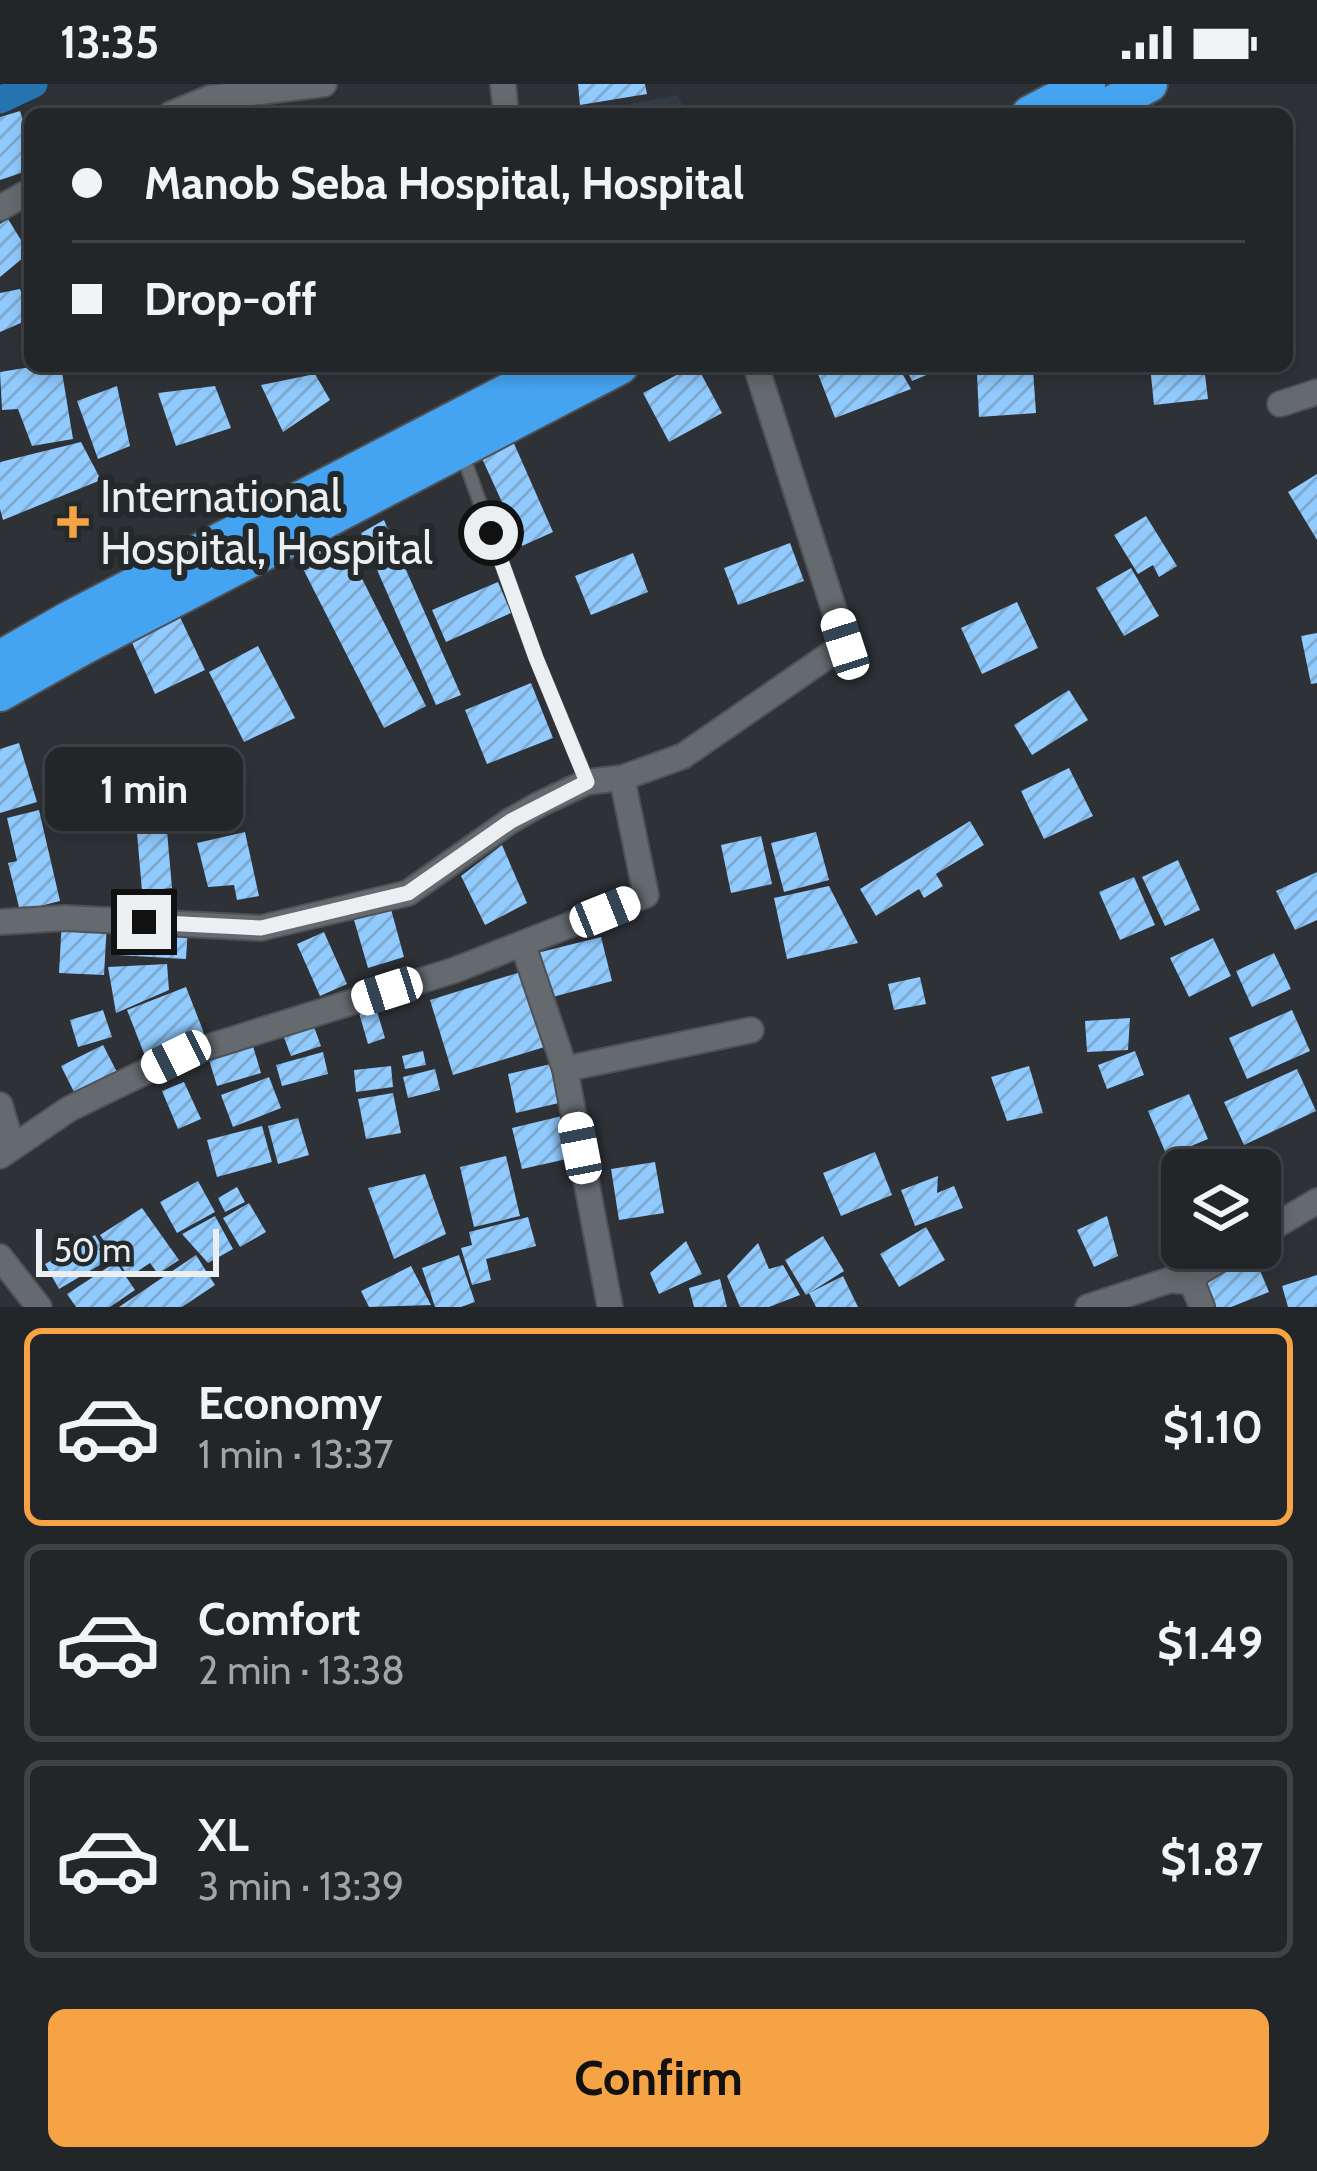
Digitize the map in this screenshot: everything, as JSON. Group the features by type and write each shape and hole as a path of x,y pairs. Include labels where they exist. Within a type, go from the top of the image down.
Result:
{"highway":[{"path":"1041,108 1087,84"},
{"path":"1104,108 1149,84"},
{"path":"0,659 545,372"},
{"path":"0,693 609,372"}],"street":[{"path":"186,108 210,98 324,84"},
{"path":"0,922 65,918 261,928 408,893 511,821 587,782 622,778 683,756 845,644 758,372"},
{"path":"1280,404 1317,392"},
{"path":"0,1105 6,1151 69,1108 176,1057 455,970 646,896 622,778"},
{"path":"523,945 565,1069 610,1307"},
{"path":"565,1069 751,1030"},
{"path":"1281,1222 1317,1201"},
{"path":"0,1257 39,1307"},
{"path":"1192,1282 1204,1269"},
{"path":"1088,1307 1171,1280 1192,1282"},
{"path":"1192,1282 1202,1307"}],"lane":[{"path":"461,450 536,658 587,782"}],"shaded area":[{"path":"677,95 685,108 608,108"}],"building":[{"path":"578,84 645,84 647,94 580,105"},
{"path":"20,111 24,172 0,180 0,117"},
{"path":"8,219 24,245 24,257 0,277 0,224"},
{"path":"20,289 24,322 0,332 0,293"},
{"path":"24,368 24,372 62,372 73,439 32,446 18,409 2,410 0,372"},
{"path":"682,372 700,372 722,413 669,442 643,393"},
{"path":"817,372 901,372 911,389 835,418"},
{"path":"908,372 934,372 912,381"},
{"path":"1033,372 1036,413 979,417 977,374"},
{"path":"1151,372 1205,372 1208,399 1154,405"},
{"path":"315,374 330,400 283,432 261,385"},
{"path":"117,386 130,446 98,459 77,401"},
{"path":"215,386 231,428 176,446 158,393"},
{"path":"512,439 553,532 522,546 480,454"},
{"path":"81,442 101,480 3,520 0,462"},
{"path":"1317,474 1317,540 1288,492"},
{"path":"1146,516 1177,566 1159,577 1153,565 1138,574 1114,535"},
{"path":"384,520 461,695 436,705 361,533"},
{"path":"337,529 426,706 384,728 294,551"},
{"path":"790,543 804,581 738,605 724,568"},
{"path":"633,553 648,592 591,615 575,576"},
{"path":"1131,568 1159,616 1124,636 1096,588"},
{"path":"498,582 511,613 446,642 432,610"},
{"path":"1017,602 1038,648 982,674 961,628"},
{"path":"179,615 205,670 155,694 130,638"},
{"path":"1317,633 1317,683 1311,684 1301,636"},
{"path":"258,646 295,718 244,742 209,672"},
{"path":"531,683 553,738 487,764 465,710"},
{"path":"1069,690 1088,720 1032,755 1014,725"},
{"path":"19,743 37,802 0,813 0,749"},
{"path":"174,765 193,816 141,822 132,780"},
{"path":"1069,768 1093,816 1044,839 1021,791"},
{"path":"39,810 60,901 20,911 8,863 17,861 7,818"},
{"path":"970,821 984,845 936,874 943,886 924,898 919,889 876,916 860,889"},
{"path":"167,831 172,888 142,891 137,833"},
{"path":"245,832 259,896 237,900 234,885 208,887 197,843"},
{"path":"816,832 829,880 784,892 771,843"},
{"path":"761,836 772,884 731,893 721,845"},
{"path":"502,845 527,903 485,925 461,876"},
{"path":"1178,860 1200,910 1165,926 1142,877"},
{"path":"1317,872 1317,920 1295,930 1276,891"},
{"path":"1134,877 1155,925 1120,940 1099,892"},
{"path":"829,886 858,943 787,959 774,898"},
{"path":"391,909 404,957 368,968 354,920"},
{"path":"62,919 107,922 104,975 59,973"},
{"path":"119,924 188,927 186,959 117,955"},
{"path":"324,932 347,984 320,996 297,944"},
{"path":"601,937 612,981 549,998 537,953"},
{"path":"1213,938 1231,976 1189,997 1170,958"},
{"path":"1274,953 1291,989 1252,1007 1236,971"},
{"path":"167,964 169,990 116,1013 108,967"},
{"path":"527,970 551,1045 453,1075 430,1000"},
{"path":"920,977 926,1004 894,1010 888,984"},
{"path":"186,987 204,1033 145,1056 127,1010"},
{"path":"376,1008 385,1038 368,1044 359,1013"},
{"path":"103,1010 112,1037 78,1047 70,1020"},
{"path":"1292,1010 1310,1051 1247,1079 1229,1038"},
{"path":"1130,1018 1128,1050 1087,1052 1085,1021"},
{"path":"313,1024 321,1046 291,1056 283,1035"},
{"path":"250,1036 261,1073 217,1086 206,1050"},
{"path":"103,1045 120,1078 78,1100 61,1066"},
{"path":"423,1051 426,1065 405,1069 402,1056"},
{"path":"1135,1051 1144,1075 1107,1089 1098,1065"},
{"path":"323,1052 328,1074 282,1086 276,1065"},
{"path":"551,1064 559,1103 516,1113 508,1074"},
{"path":"391,1066 393,1087 356,1092 354,1070"},
{"path":"1029,1066 1043,1113 1007,1121 991,1077"},
{"path":"435,1069 440,1090 408,1098 403,1077"},
{"path":"1297,1069 1316,1111 1244,1145 1224,1102"},
{"path":"269,1077 281,1108 233,1127 221,1095"},
{"path":"184,1082 201,1119 178,1129 162,1091"},
{"path":"393,1093 401,1133 366,1139 358,1099"},
{"path":"1189,1094 1208,1139 1184,1149 1164,1149 1148,1111"},
{"path":"566,1115 576,1157 522,1169 512,1128"},
{"path":"298,1118 309,1155 278,1164 268,1126"},
{"path":"262,1126 272,1162 217,1177 207,1140"},
{"path":"875,1152 892,1195 841,1216 823,1173"},
{"path":"506,1156 520,1216 474,1227 460,1167"},
{"path":"655,1162 664,1213 619,1220 611,1169"},
{"path":"425,1174 446,1234 394,1259 368,1188"},
{"path":"938,1176 937,1193 954,1186 963,1208 915,1226 901,1190"},
{"path":"198,1181 215,1212 177,1233 160,1202"},
{"path":"237,1187 245,1202 225,1212 218,1198"},
{"path":"249,1203 266,1232 240,1247 223,1218"},
{"path":"142,1208 179,1260 158,1274 150,1263 129,1277 100,1235"},
{"path":"215,1216 233,1249 208,1263 182,1234"},
{"path":"1107,1216 1118,1256 1094,1267 1077,1230"},
{"path":"528,1217 536,1246 486,1259 491,1280 472,1285 461,1248 472,1245 469,1232"},
{"path":"926,1227 945,1260 899,1287 880,1254"},
{"path":"95,1235 110,1259 59,1289 45,1264"},
{"path":"823,1236 844,1271 806,1295 785,1260"},
{"path":"686,1241 702,1274 659,1294 650,1273"},
{"path":"758,1243 769,1269 783,1265 800,1295 769,1307 740,1307 727,1276"},
{"path":"196,1255 215,1285 182,1307 119,1307"},
{"path":"459,1255 475,1302 435,1307 422,1268"},
{"path":"116,1262 135,1290 110,1307 76,1307 67,1294"},
{"path":"411,1266 431,1305 369,1307 361,1291"},
{"path":"1215,1269 1259,1269 1269,1292 1231,1307 1212,1307 1202,1282"},
{"path":"1317,1275 1317,1307 1288,1307 1282,1286"},
{"path":"843,1276 858,1307 816,1307 809,1293"},
{"path":"720,1279 727,1307 694,1307 689,1288"}],"waterway":[{"path":"0,100 34,84"}],"place":[{"name":"International Hospital, Hospital","path":"73,522"}],"route":[{"path":"144,922 261,928 408,893 511,821 587,782 491,533"}]}
